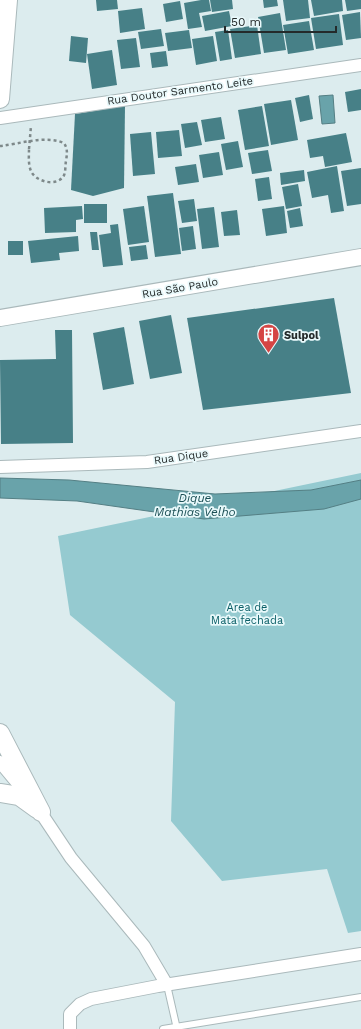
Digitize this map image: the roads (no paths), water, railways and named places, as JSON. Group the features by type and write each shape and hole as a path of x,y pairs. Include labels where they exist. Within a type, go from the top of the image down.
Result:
{"main road":[{"path":"0,99 8,0"},
{"path":"0,734 41,812"},
{"path":"0,794 9,794 22,797 41,812"}],"street":[{"name":"Rua Doutor Sarmento Leite","path":"0,118 361,65"},
{"name":"Rua São Paulo","path":"0,318 361,257"},
{"name":"Rua Dique","path":"0,467 147,462 361,431"},
{"path":"0,762 41,812 72,858 144,946 168,984"},
{"path":"70,1029 70,1014 80,1004 91,999 168,984 361,954"}],"lane":[{"path":"168,984 177,1028"},
{"path":"163,1029 177,1028 361,997"}],"water":[{"path":"333,95 335,123 322,124 319,96"},
{"name":"Dique Mathias Velho","path":"0,478 69,480 215,494 311,490 361,480 361,499 324,509 204,519 77,501 0,498"}],"place":[{"name":"Sulpol","path":"269,354"}],"park label":[{"name":"Area de Mata fechada","path":"247,613"}]}
